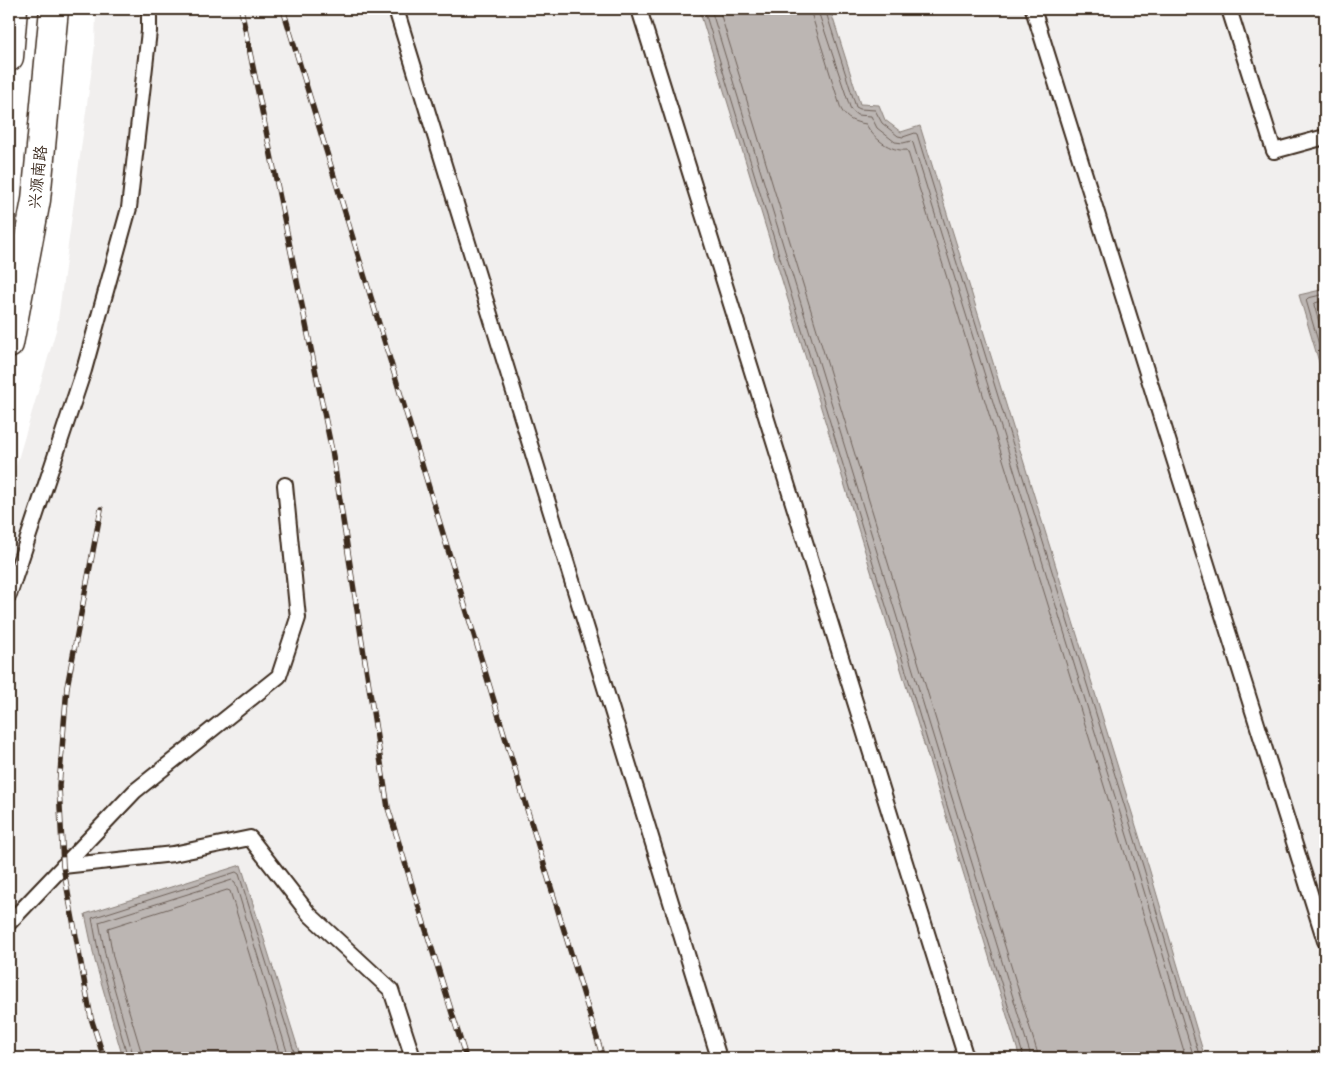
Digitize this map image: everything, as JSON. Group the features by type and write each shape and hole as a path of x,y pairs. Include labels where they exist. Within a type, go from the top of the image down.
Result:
{"main road":[{"path":"9,56 13,9"},
{"name":"兴源南路","path":"9,344 36,200 54,9"}],"lane":[{"path":"9,595 84,370 129,208 149,31 149,9"},
{"path":"396,9 719,1058"},
{"path":"639,9 966,1058"},
{"path":"1033,9 1325,941"},
{"path":"1229,9 1274,151 1325,137"},
{"path":"9,922 135,791 279,676 298,618 285,485"},
{"path":"63,866 173,854 250,838 309,914 391,990 413,1058"}],"shaded area":[{"path":"96,9 699,9 1020,1058 300,1058 95,961 123,1058 9,1058 9,490 57,327 95,45"},
{"path":"830,9 1325,9 1325,289 1299,295 1325,382 1325,1058 1203,1058 920,126 901,132 860,104"}],"water":[{"path":"699,9 830,9 860,104 879,105 885,120 901,132 920,126 1149,868 1205,1058 1020,1058"},
{"path":"1325,289 1325,382 1299,295"},
{"path":"241,865 301,1058 123,1058 95,961 85,914"}],"railway":[{"path":"241,9 333,456 388,808 466,1058"},
{"path":"283,9 603,1058"},
{"path":"101,509 67,687 59,786 63,866 91,1018 104,1058"}]}
